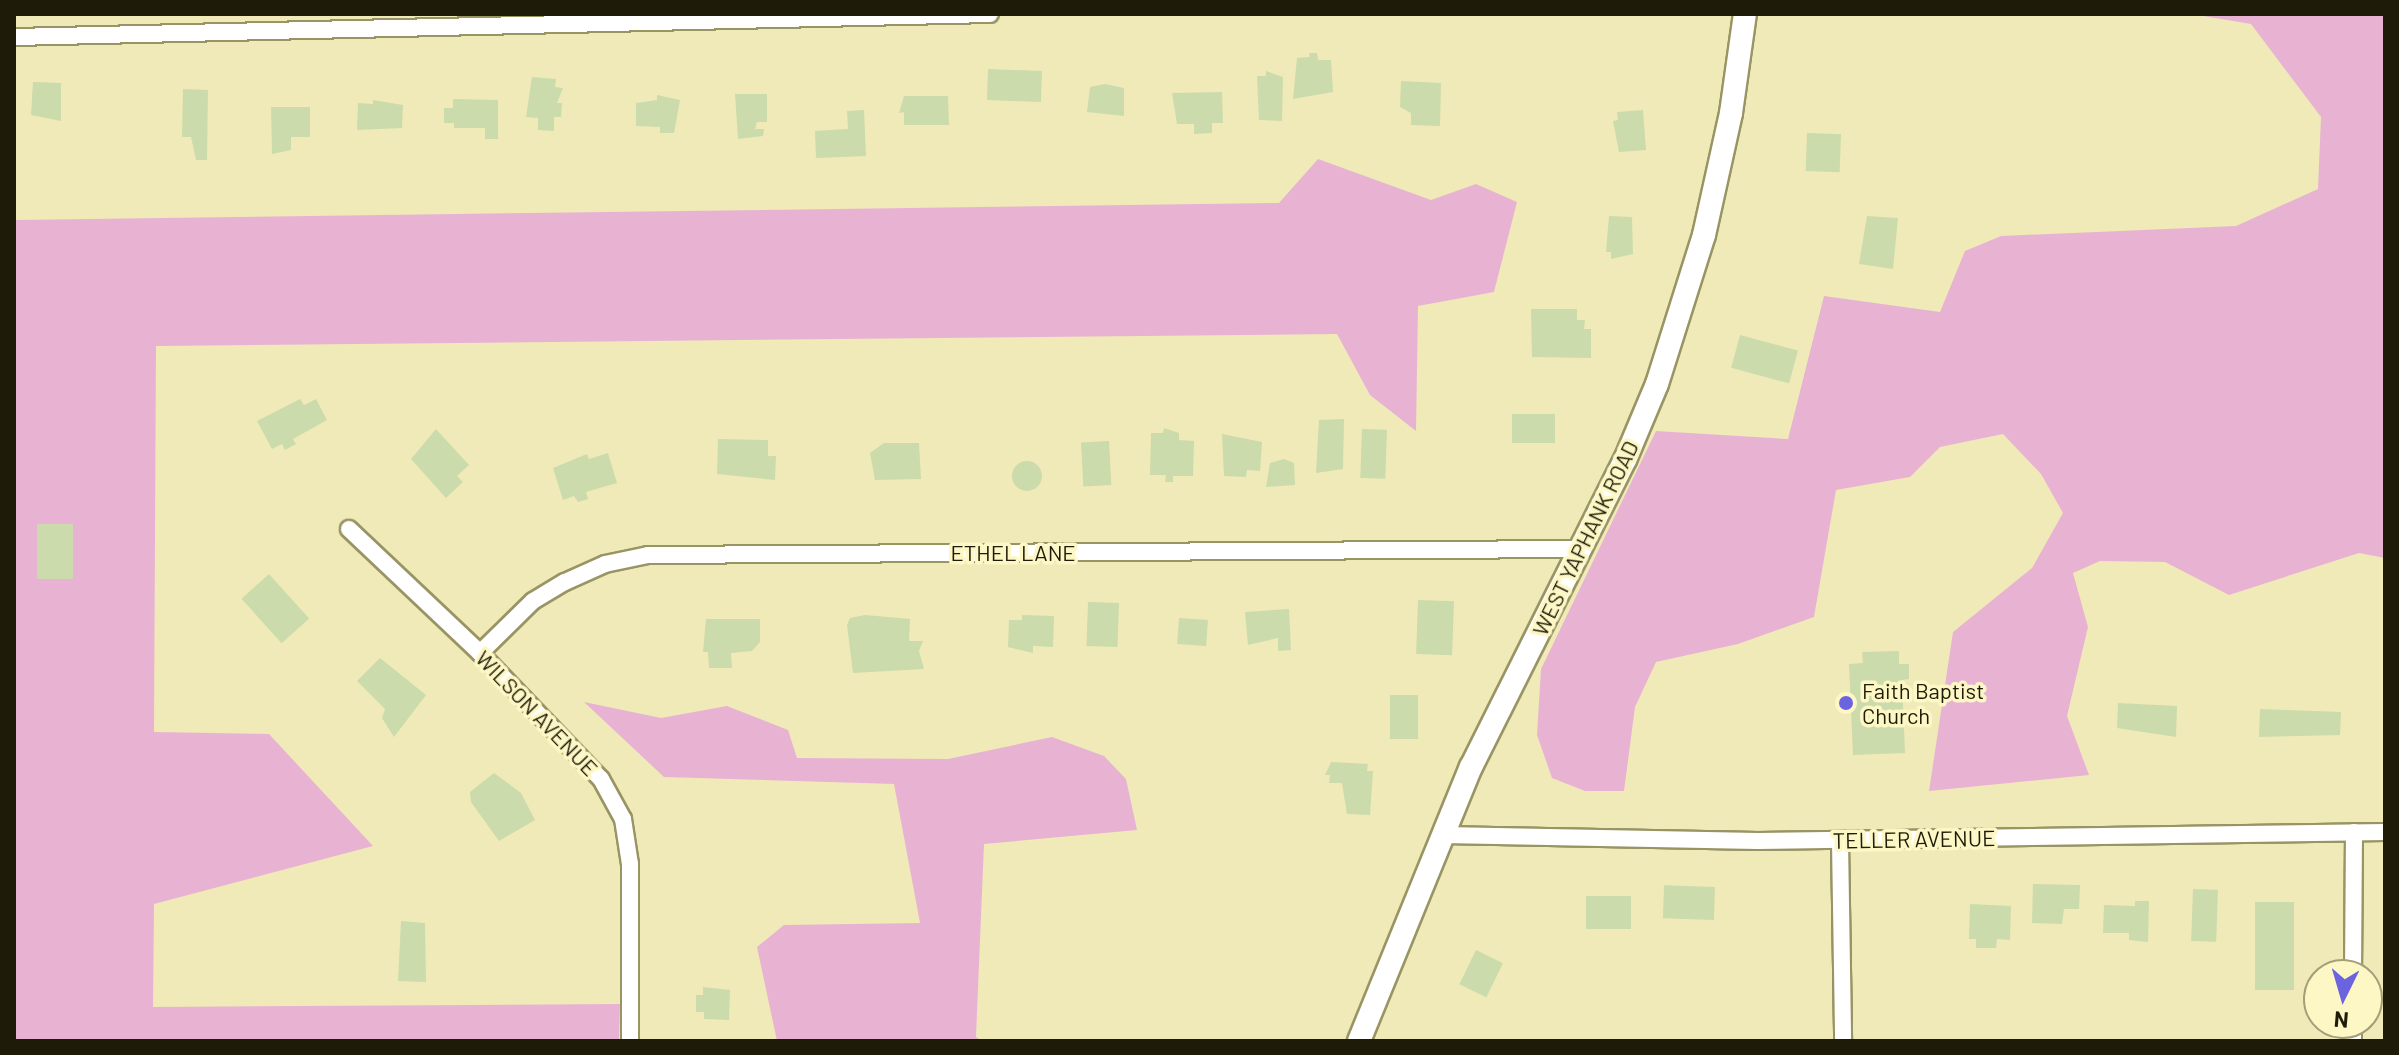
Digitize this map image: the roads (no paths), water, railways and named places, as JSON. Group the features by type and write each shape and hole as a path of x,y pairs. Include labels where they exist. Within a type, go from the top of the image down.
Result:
{"street":[{"path":"14,37 990,14"},
{"name":"WEST YAPHANK ROAD","path":"1359,1041 1443,835 1577,549 1625,460 1657,384 1704,235 1731,113 1745,14"},
{"name":"WILSON AVENUE","path":"349,529 480,653 601,779 623,819 630,864 630,1041"},
{"name":"ETHEL LANE","path":"480,653 533,601 565,582 605,564 648,555 1577,549"},
{"path":"2353,959 2354,832"},
{"name":"TELLER AVENUE","path":"1443,835 1840,841 2385,832"},
{"path":"1840,841 1843,1041"}],"place":[{"name":"Faith Baptist Church","path":"1846,703"}]}
